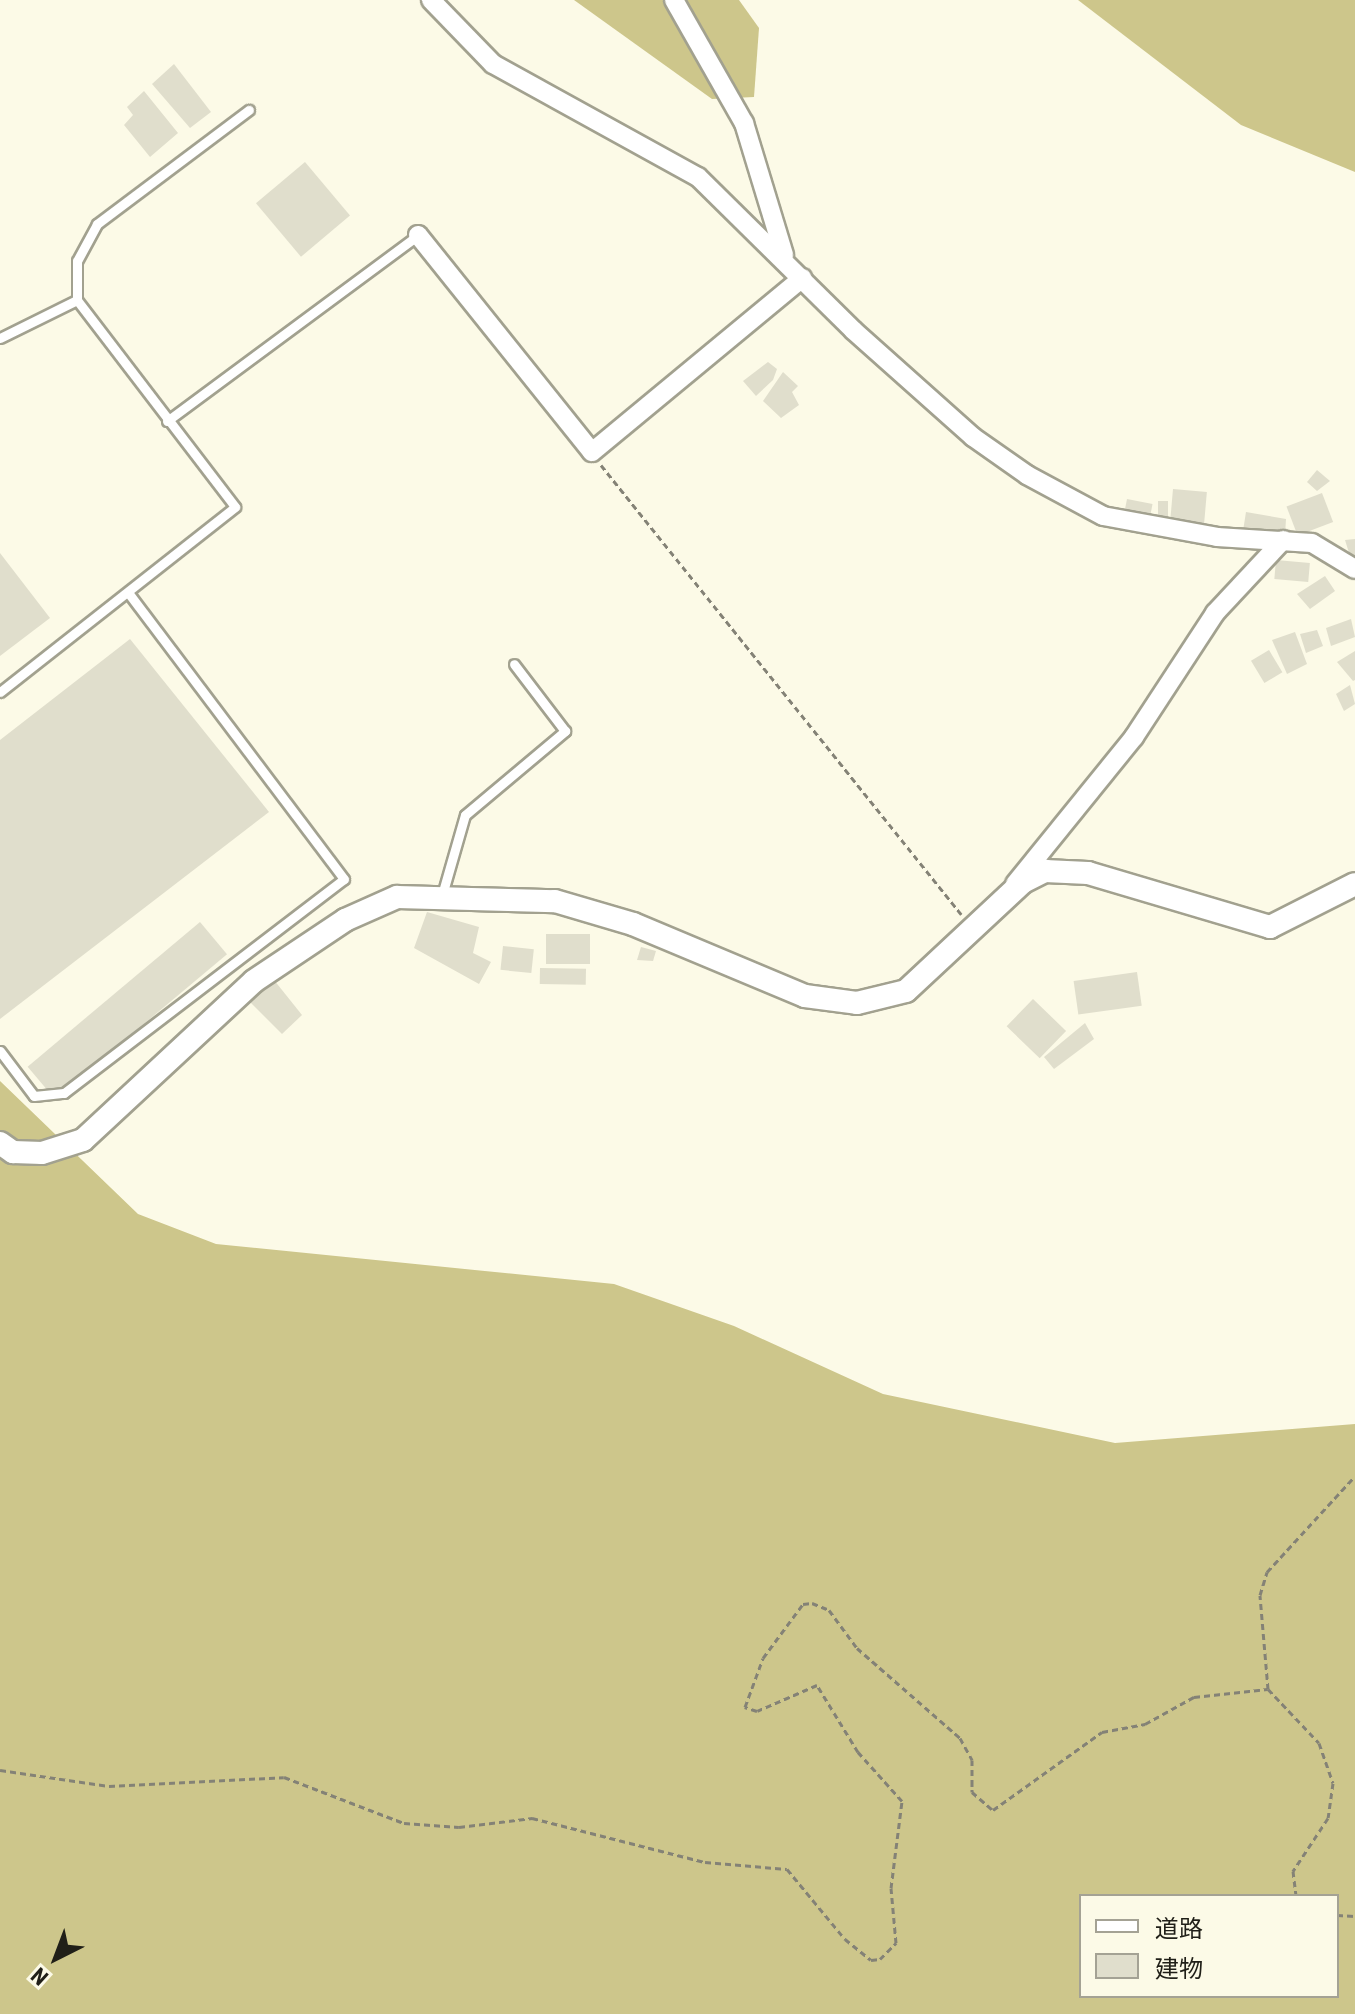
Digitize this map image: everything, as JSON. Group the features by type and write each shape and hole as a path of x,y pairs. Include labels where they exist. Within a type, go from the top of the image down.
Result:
{"street":[{"path":"431,0 493,64 683,167 787,260 802,278 973,437 1089,511 1217,537 1283,540 1324,548 1355,569"},
{"path":"674,0 744,123 787,260"},
{"path":"418,235 592,452 802,278"},
{"path":"998,905 1134,737 1215,613 1283,540"},
{"path":"0,1143 13,1152 42,1153 83,1140 195,1032 302,947 379,902 442,895 524,896 586,909 805,996 857,1003 906,991 1034,875 1070,871 1270,927 1355,884"}],"lane":[{"path":"0,692 235,507 77,300 77,261 97,224 249,110"},
{"path":"167,421 418,235"},
{"path":"0,338 77,300"},
{"path":"0,1051 34,1096 64,1093 344,879 128,592"},
{"path":"442,895 465,815 565,731 514,664"}],"path":[{"path":"592,452 654,539 974,929"},
{"path":"1296,1894 1293,1871 1328,1818 1333,1783 1313,1733 1268,1689 1260,1595 1267,1572 1355,1476"},
{"path":"0,1770 109,1786 284,1777 404,1823 459,1827 532,1818 705,1862 787,1869 871,1960 890,1956 896,1943 891,1888 902,1801 858,1752 817,1685 757,1711 745,1707 763,1658 803,1604 829,1610 857,1648 960,1738 972,1760 972,1792 993,1810 1102,1732 1145,1724 1194,1697 1268,1689"}],"shaded area":[{"path":"574,0 739,0 759,28 754,97 712,99"},
{"path":"1078,0 1355,0 1355,172 1241,125"},
{"path":"0,1081 138,1214 216,1244 614,1284 734,1326 883,1394 1115,1443 1355,1424 1355,2014 0,2014"}],"building":[{"path":"174,64 211,112 190,128 152,84"},
{"path":"144,91 178,133 150,157 124,125 133,115 127,107"},
{"path":"305,162 350,216 301,257 256,203"},
{"path":"768,362 777,369 773,380 756,396 743,381"},
{"path":"783,372 798,386 792,392 799,405 781,418 763,401"},
{"path":"1317,470 1330,481 1317,491 1307,482"},
{"path":"1173,489 1207,492 1204,525 1170,522"},
{"path":"1322,493 1333,522 1298,536 1287,507"},
{"path":"1127,499 1153,504 1149,522 1124,517"},
{"path":"1158,501 1168,501 1168,523 1158,523"},
{"path":"1246,512 1286,519 1285,536 1243,531"},
{"path":"1355,539 1355,559 1351,559 1345,540"},
{"path":"0,553 50,618 0,656"},
{"path":"1276,560 1310,563 1308,582 1274,579"},
{"path":"1325,576 1335,591 1310,609 1297,594"},
{"path":"1351,619 1355,637 1331,646 1326,628"},
{"path":"1317,630 1323,646 1306,653 1300,634"},
{"path":"1295,632 1307,664 1287,674 1272,640"},
{"path":"130,639 269,812 0,1019 0,740"},
{"path":"1269,650 1282,672 1264,683 1251,661"},
{"path":"1355,651 1355,680 1353,681 1337,662"},
{"path":"1350,685 1355,704 1344,711 1336,694"},
{"path":"427,912 479,927 473,953 491,962 479,984 414,948"},
{"path":"200,922 227,954 55,1099 28,1067"},
{"path":"546,934 590,934 590,964 546,964"},
{"path":"503,946 534,949 531,973 500,970"},
{"path":"641,947 656,951 653,961 637,960"},
{"path":"540,968 586,969 586,985 540,984"},
{"path":"1137,972 1142,1006 1078,1015 1074,981"},
{"path":"274,980 302,1015 282,1034 250,1002"},
{"path":"1033,999 1066,1031 1040,1058 1007,1026"},
{"path":"1085,1023 1094,1039 1054,1069 1044,1057"}]}
